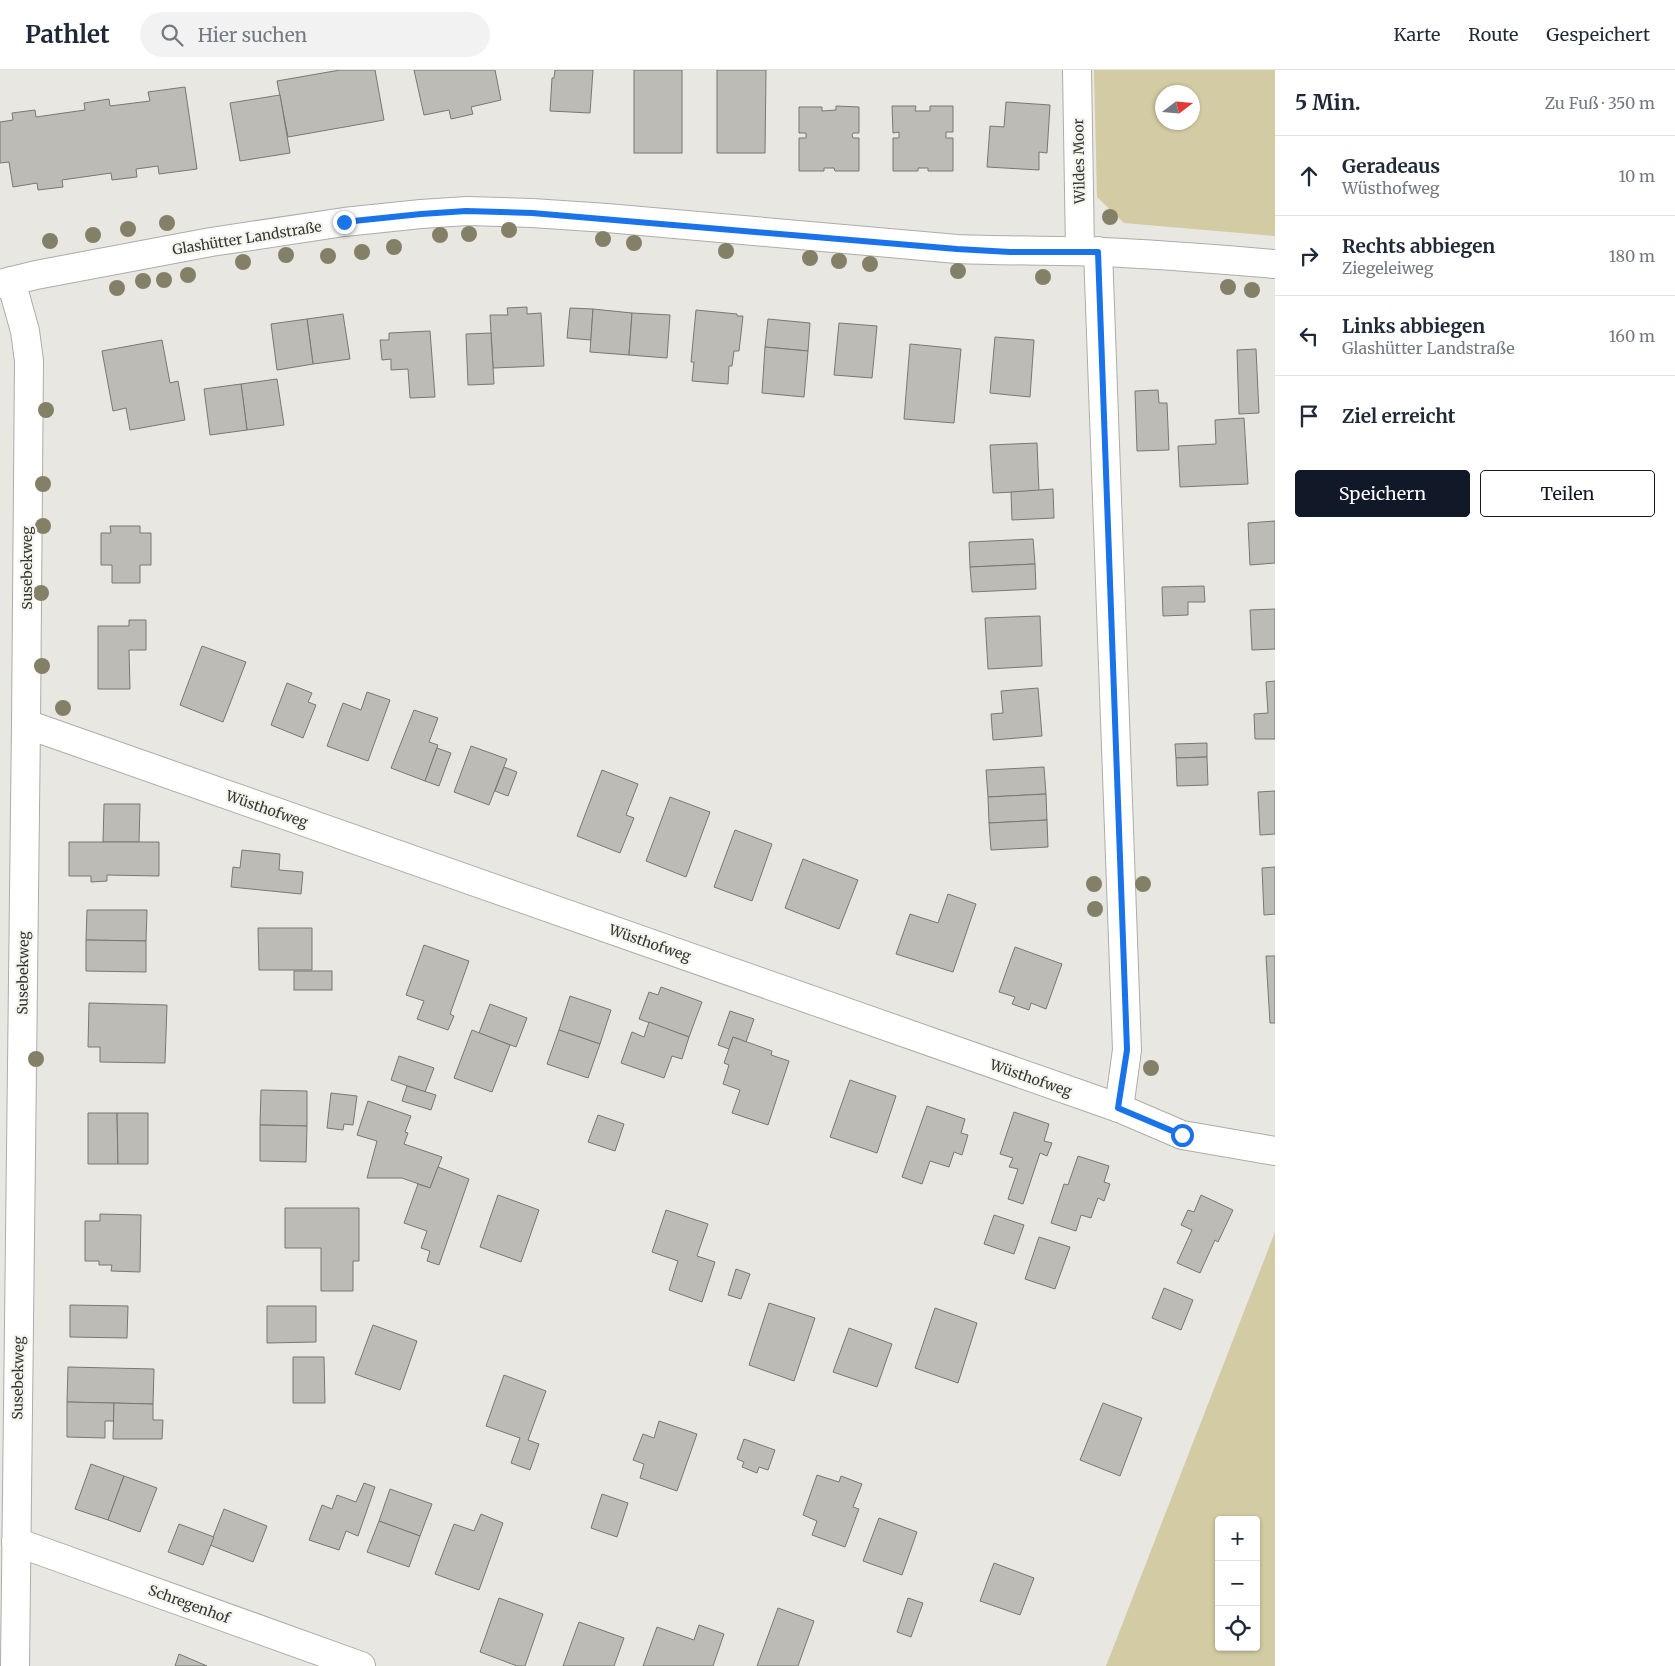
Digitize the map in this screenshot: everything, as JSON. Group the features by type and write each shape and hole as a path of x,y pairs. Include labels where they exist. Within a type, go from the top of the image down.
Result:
{"street":[{"name":"Wildes Moor","path":"1077,70 1089,251 1127,1050 1118,1108"},
{"name":"Glashütter Landstraße","path":"6,283 211,242 344,222 466,211 598,218 957,249 1010,252 1089,251 1183,256 1275,264"},
{"name":"Susebekweg","path":"6,283 25,331 29,361 15,1666"},
{"name":"Wüsthofweg","path":"26,724 1118,1108 1182,1135 1275,1151"},
{"name":"Schregenhof","path":"16,1542 361,1666"}],"shaded area":[{"path":"1094,70 1275,70 1275,236 1124,223 1097,197"},
{"path":"1275,1232 1275,1666 1106,1666"}],"building":[{"path":"340,70 375,70 384,120 288,137 277,81"},
{"path":"414,70 495,70 501,100 471,107 473,114 451,119 449,110 424,115"},
{"path":"555,70 593,70 590,113 550,111 552,78 554,78"},
{"path":"634,70 682,70 682,153 634,153"},
{"path":"717,70 766,70 765,153 717,153"},
{"path":"185,87 197,169 159,174 158,166 136,169 137,177 112,180 111,173 62,180 63,187 38,190 37,183 13,187 9,162 0,163 0,122 13,120 12,113 35,110 36,117 85,110 84,103 109,99 110,106 150,101 148,92"},
{"path":"280,95 290,153 240,161 230,103"},
{"path":"1006,102 1050,105 1047,153 1039,152 1039,170 987,167 990,126 1004,127"},
{"path":"836,106 859,107 859,133 853,133 852,135 853,138 859,138 859,171 835,171 834,168 824,168 824,171 799,171 799,138 806,138 806,133 799,133 799,107 822,107 822,111 836,110"},
{"path":"892,106 916,106 915,111 930,111 930,106 953,106 953,132 946,132 946,138 953,138 953,171 928,171 928,168 918,168 918,171 893,171 893,138 899,138 899,132 893,133"},
{"path":"527,307 527,314 541,313 544,366 493,368 490,315 508,315 507,308"},
{"path":"570,308 593,309 591,340 567,338"},
{"path":"593,309 632,313 629,355 590,352"},
{"path":"696,310 743,316 739,351 734,351 732,366 729,366 728,384 692,381 694,362 691,362"},
{"path":"632,313 670,315 667,358 629,355"},
{"path":"343,314 350,359 313,364 307,319"},
{"path":"307,319 313,364 277,370 271,324"},
{"path":"768,319 810,323 808,351 765,347"},
{"path":"839,323 877,326 872,378 834,375"},
{"path":"430,331 435,397 410,398 408,369 391,370 391,359 382,360 380,340 389,340 389,333"},
{"path":"491,333 494,384 468,385 466,334"},
{"path":"995,337 1034,340 1030,397 990,393"},
{"path":"162,340 170,383 178,381 185,420 130,430 126,408 113,411 102,351"},
{"path":"910,344 961,349 954,423 904,419"},
{"path":"765,347 808,351 804,397 762,393"},
{"path":"1256,349 1259,413 1239,414 1237,350"},
{"path":"277,379 284,425 247,430 241,384"},
{"path":"241,384 247,430 210,435 204,389"},
{"path":"1158,390 1159,403 1167,403 1169,450 1137,451 1135,391"},
{"path":"1244,418 1248,484 1180,487 1178,446 1216,444 1215,420"},
{"path":"1037,443 1039,491 993,493 990,445"},
{"path":"1053,489 1054,518 1012,520 1011,492"},
{"path":"1275,521 1275,563 1250,565 1248,523"},
{"path":"110,526 140,526 140,533 151,533 151,565 140,565 140,583 112,583 112,565 101,565 101,533 111,533"},
{"path":"1033,539 1035,564 970,567 969,542"},
{"path":"1035,564 1036,589 972,592 970,567"},
{"path":"1204,586 1205,602 1188,602 1188,615 1163,616 1162,587"},
{"path":"1275,609 1275,649 1252,650 1250,610"},
{"path":"1040,616 1042,666 988,669 985,618"},
{"path":"129,620 146,620 146,650 129,650 130,689 98,689 98,626 129,626"},
{"path":"202,646 246,662 223,722 180,705"},
{"path":"1275,681 1275,739 1255,739 1254,714 1268,713 1266,682"},
{"path":"287,683 312,693 308,702 316,705 303,738 271,725"},
{"path":"1038,688 1042,736 993,740 991,714 1003,713 1001,691"},
{"path":"367,692 390,700 368,761 327,746 343,703 361,710"},
{"path":"414,710 438,718 429,742 438,745 425,781 391,768"},
{"path":"1207,743 1207,757 1176,758 1175,744"},
{"path":"471,746 507,759 489,805 454,792"},
{"path":"437,748 451,753 439,786 425,781"},
{"path":"1207,757 1208,785 1177,786 1176,758"},
{"path":"504,767 517,772 508,796 495,791"},
{"path":"1044,767 1046,794 988,797 986,770"},
{"path":"602,770 638,784 626,815 634,818 620,853 577,836"},
{"path":"1275,791 1275,834 1260,835 1258,792"},
{"path":"1046,794 1047,820 989,823 988,797"},
{"path":"670,797 710,812 686,877 646,861"},
{"path":"104,804 140,804 139,842 103,842"},
{"path":"1047,820 1048,847 991,850 989,823"},
{"path":"735,830 772,844 752,901 714,887"},
{"path":"69,842 159,842 159,876 107,875 107,881 91,882 91,876 69,876"},
{"path":"242,850 280,854 279,870 303,872 301,894 231,887 233,867 240,868"},
{"path":"803,859 858,880 839,929 785,908"},
{"path":"1275,867 1275,914 1264,915 1262,868"},
{"path":"948,894 976,904 953,972 896,954 910,914 938,923"},
{"path":"87,910 147,910 146,941 86,940"},
{"path":"258,928 312,928 312,970 259,970"},
{"path":"86,940 146,941 146,972 86,971"},
{"path":"424,945 469,961 450,1014 454,1016 448,1030 417,1019 424,1001 406,995"},
{"path":"1015,947 1062,964 1046,1009 1031,1003 1029,1010 1012,1004 1015,997 999,992"},
{"path":"1266,956 1275,956 1275,1023 1270,1023"},
{"path":"294,971 332,971 332,990 294,990"},
{"path":"661,987 702,1002 689,1037 639,1019 649,992 658,995"},
{"path":"570,996 611,1010 600,1044 559,1030"},
{"path":"89,1003 167,1005 165,1063 100,1062 100,1047 88,1047"},
{"path":"490,1004 527,1018 516,1047 479,1033"},
{"path":"730,1011 754,1019 746,1042 733,1037 729,1049 718,1045"},
{"path":"649,1022 689,1037 682,1059 672,1056 664,1078 621,1063 632,1032 644,1037"},
{"path":"472,1030 510,1045 492,1092 454,1078"},
{"path":"559,1030 600,1044 588,1078 547,1064"},
{"path":"733,1037 772,1051 771,1055 789,1061 768,1125 732,1113 740,1090 723,1084 729,1065 724,1063"},
{"path":"399,1056 434,1068 425,1092 391,1080"},
{"path":"850,1080 896,1096 877,1153 830,1137"},
{"path":"407,1086 436,1095 431,1110 402,1101"},
{"path":"261,1090 307,1091 307,1126 260,1125"},
{"path":"331,1093 357,1096 353,1125 344,1124 343,1130 327,1128"},
{"path":"368,1101 411,1116 405,1132 408,1133 404,1144 442,1157 430,1188 402,1178 367,1178 377,1141 357,1135"},
{"path":"927,1106 965,1119 961,1133 968,1135 962,1155 954,1152 949,1167 930,1161 922,1184 902,1177"},
{"path":"1014,1112 1049,1124 1044,1141 1052,1143 1047,1156 1040,1153 1023,1204 1008,1199 1018,1169 1009,1167 1013,1158 1000,1154"},
{"path":"88,1113 117,1113 118,1164 88,1164"},
{"path":"117,1113 148,1113 148,1164 118,1164"},
{"path":"598,1115 624,1124 615,1151 588,1142"},
{"path":"260,1125 307,1126 306,1162 260,1161"},
{"path":"1078,1156 1109,1166 1104,1182 1110,1184 1104,1201 1098,1198 1091,1218 1081,1215 1076,1231 1051,1223 1064,1184 1068,1185"},
{"path":"438,1167 469,1179 439,1265 427,1261 430,1251 421,1248 427,1231 404,1223 418,1184 430,1188"},
{"path":"498,1195 539,1210 521,1262 480,1247"},
{"path":"1201,1195 1233,1210 1218,1242 1215,1240 1200,1273 1177,1263 1192,1230 1181,1225 1188,1210 1194,1212"},
{"path":"285,1208 359,1208 359,1261 353,1261 353,1291 321,1291 321,1248 285,1248"},
{"path":"666,1210 708,1224 697,1256 715,1262 702,1302 669,1290 678,1261 652,1252"},
{"path":"100,1214 141,1215 140,1272 111,1271 112,1265 99,1265 99,1261 85,1261 85,1221 100,1221"},
{"path":"994,1215 1024,1225 1014,1254 984,1244"},
{"path":"1039,1237 1070,1247 1055,1289 1025,1279"},
{"path":"736,1269 750,1274 741,1299 728,1295"},
{"path":"1164,1288 1193,1300 1181,1330 1152,1318"},
{"path":"769,1303 815,1318 794,1381 749,1365"},
{"path":"70,1305 128,1306 127,1338 70,1337"},
{"path":"267,1306 316,1306 316,1342 267,1343"},
{"path":"935,1308 977,1323 958,1383 915,1368"},
{"path":"373,1325 417,1341 400,1390 355,1374"},
{"path":"849,1328 892,1344 877,1387 833,1372"},
{"path":"293,1357 324,1357 325,1403 293,1403"},
{"path":"68,1367 154,1369 153,1404 67,1402"},
{"path":"504,1375 546,1391 528,1440 539,1444 530,1470 511,1463 520,1438 486,1426"},
{"path":"67,1402 114,1403 114,1421 105,1421 105,1438 67,1437"},
{"path":"114,1403 153,1404 153,1420 163,1420 162,1439 113,1439"},
{"path":"1103,1403 1142,1418 1120,1476 1080,1460"},
{"path":"659,1421 697,1434 677,1491 640,1478 644,1464 633,1460 643,1434 654,1438"},
{"path":"744,1439 775,1450 768,1470 759,1467 757,1473 742,1467 744,1462 737,1459"},
{"path":"91,1464 124,1476 108,1520 75,1509"},
{"path":"817,1475 839,1482 841,1476 862,1484 853,1507 859,1509 845,1547 812,1535 817,1521 803,1515"},
{"path":"124,1476 157,1488 140,1532 108,1520"},
{"path":"364,1483 375,1487 358,1536 346,1531 339,1550 309,1540 322,1505 332,1509 337,1495 356,1502"},
{"path":"390,1489 432,1504 420,1536 379,1521"},
{"path":"602,1494 628,1503 617,1537 591,1528"},
{"path":"224,1509 267,1526 253,1562 210,1545"},
{"path":"481,1514 503,1523 479,1590 435,1574 454,1524 474,1531"},
{"path":"879,1518 917,1532 902,1575 863,1561"},
{"path":"379,1521 420,1536 409,1567 367,1552"},
{"path":"179,1524 214,1537 203,1565 168,1552"},
{"path":"994,1563 1034,1578 1020,1615 980,1601"},
{"path":"499,1598 543,1614 525,1666 517,1666 480,1652"},
{"path":"908,1598 923,1603 911,1637 897,1632"},
{"path":"778,1608 814,1621 798,1666 757,1666"},
{"path":"579,1622 624,1638 614,1666 563,1666"},
{"path":"699,1625 724,1634 713,1666 643,1666 657,1627 694,1640"},
{"path":"179,1654 207,1666 175,1666"}],"route":[{"path":"344,222 466,211 532,213 957,249 1010,252 1098,252 1127,1050 1118,1108 1182,1135"}]}
